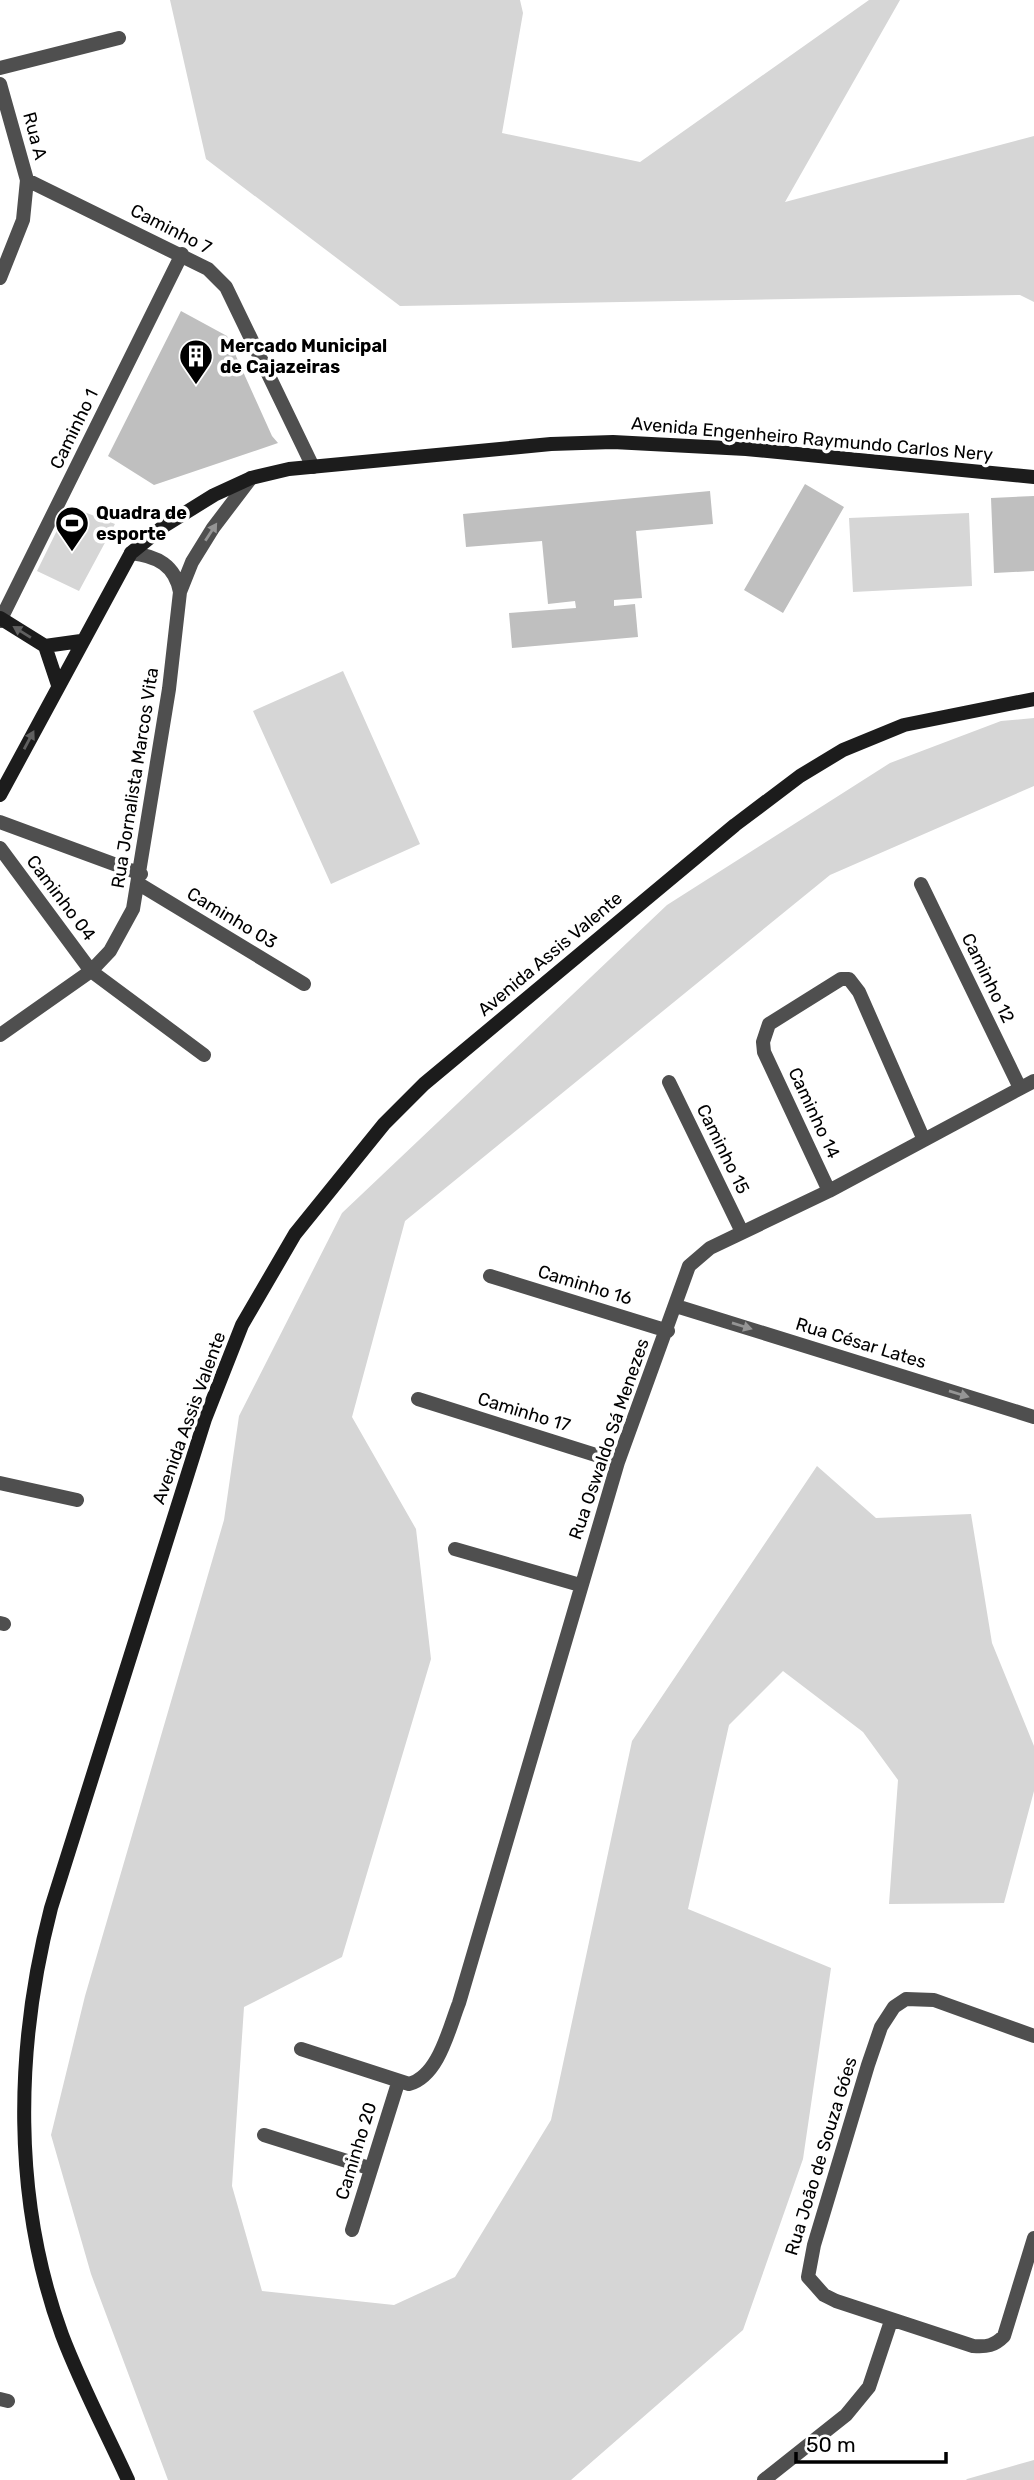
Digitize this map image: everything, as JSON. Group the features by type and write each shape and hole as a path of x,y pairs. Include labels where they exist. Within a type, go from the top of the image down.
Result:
{"main road":[{"name":"Avenida Engenheiro Raymundo Carlos Nery","path":"0,795 131,553 189,509 251,478 313,467 551,444 613,442 746,449 1034,477"},
{"path":"0,619 45,646 81,641"},
{"path":"45,646 58,685"},
{"name":"Avenida Assis Valente","path":"128,2480 63,2336 45,2281 26,2181 28,2030 34,1985 51,1908 205,1419 242,1325 295,1234 384,1124 424,1084 735,825 800,776 875,735 936,717 1034,699"}],"street":[{"path":"0,68 119,38"},
{"name":"Rua A","path":"0,84 27,180 23,220 0,278"},
{"name":"Caminho 7","path":"27,180 208,269 226,288 313,467"},
{"name":"Caminho 1","path":"0,619 182,254"},
{"name":"Rua Jornalista Marcos Vita","path":"0,1035 91,971 122,933 140,879 169,689 180,592 205,541 251,478"},
{"path":"131,553 153,556 166,564 176,576 180,592"},
{"name":"Caminho 03","path":"0,822 140,879 304,984"},
{"name":"Caminho 04","path":"0,848 91,971 204,1055"},
{"name":"Caminho 12","path":"921,884 1020,1088"},
{"name":"Caminho 14","path":"829,1191 764,1052 763,1042 769,1024 841,979 849,979 854,984 883,1040 924,1140"},
{"name":"Rua Oswaldo Sá Menezes","path":"398,2083 418,2082 431,2067 442,2048 459,2003 618,1462 668,1331 689,1266 710,1248 829,1191 1034,1081"},
{"name":"Caminho 15","path":"669,1082 743,1232"},
{"name":"Caminho 16","path":"491,1276 668,1331"},
{"name":"Rua César Lates","path":"676,1306 1034,1417"},
{"name":"Caminho 17","path":"418,1399 618,1462"},
{"path":"0,1483 76,1500"},
{"path":"455,1549 580,1585"},
{"name":"Rua João de Souza Góes","path":"1034,2036 956,2007 921,1998 906,1999 894,2007 881,2027 807,2268 808,2277 824,2295 891,2321 973,2346 996,2344 1004,2336 1034,2238"},
{"path":"301,2049 398,2083"},
{"name":"Caminho 20","path":"352,2230 369,2168 398,2083"},
{"path":"264,2135 369,2168"},
{"path":"764,2480 846,2415 869,2387 891,2321"}],"shaded area":[{"path":"170,0 520,0 523,13 502,133 640,162 869,0 900,0 785,202 1034,136 1034,302 1020,295 400,306 206,159"},
{"name":"Quadra de esporte","path":"69,506 115,524 79,591 37,571"},
{"path":"969,513 972,586 853,592 849,518"},
{"path":"343,671 420,844 331,884 253,711"},
{"path":"1034,718 1034,786 830,875 405,1221 352,1417 416,1529 431,1659 342,1957 244,2007 232,2186 262,2291 394,2305 455,2277 551,2120 632,1741 817,1466 876,1518 971,1514 992,1643 1034,1746 1034,1791 1004,1903 889,1904 898,1780 863,1732 783,1671 729,1725 688,1909 831,1968 803,2159 743,2330 571,2480 168,2480 91,2274 51,2135 85,1996 224,1520 239,1416 342,1213 667,905 890,763 1001,721"},
{"path":"1034,2460 1034,2480 966,2480 967,2479"}],"building":[{"name":"Mercado Municipal de Cajazeiras","path":"181,311 227,336 272,436 278,443 154,485 108,456"},
{"path":"805,484 844,507 783,613 744,590"},
{"path":"710,491 713,524 636,531 642,598 614,600 614,606 635,604 638,637 512,648 509,613 576,608 575,601 548,604 542,541 466,547 463,514"},
{"path":"1034,496 1034,571 994,573 991,498"}],"place":[{"name":"Mercado Municipal de Cajazeiras","path":"196,386"},
{"name":"Quadra de esporte","path":"72,553"}]}
